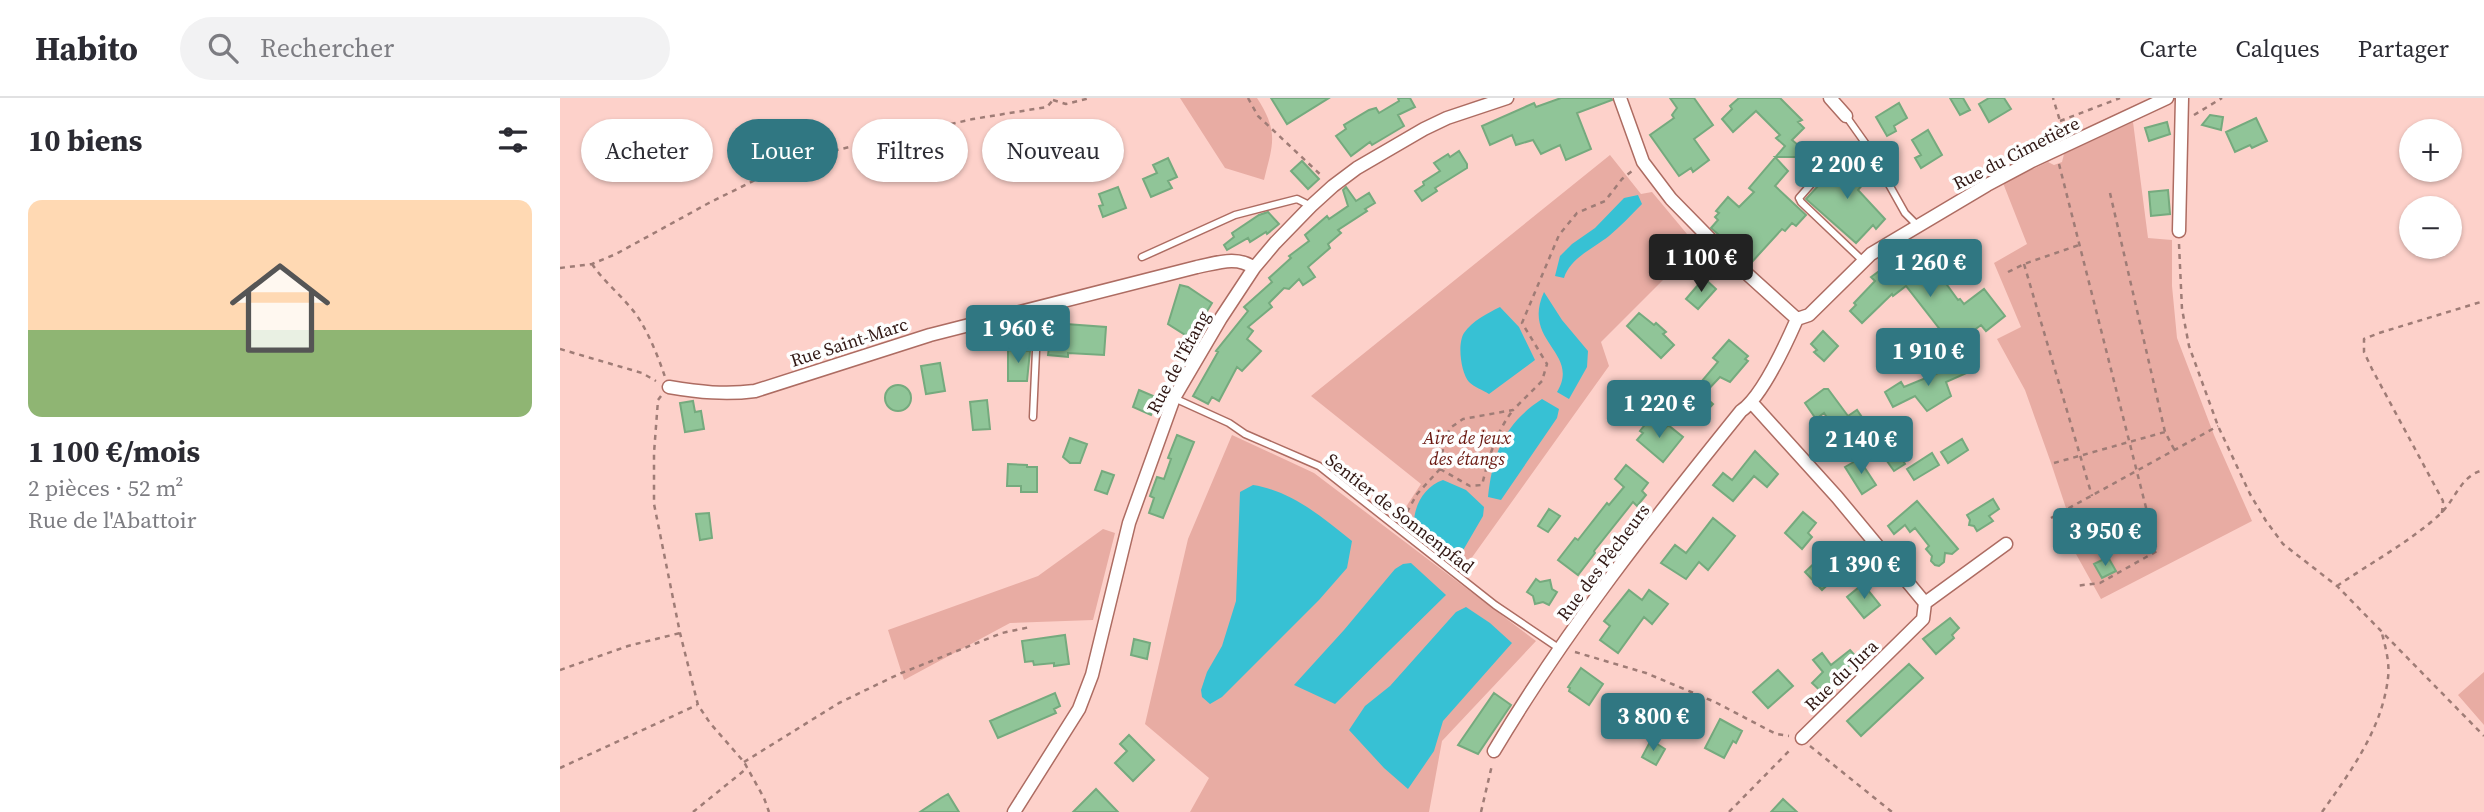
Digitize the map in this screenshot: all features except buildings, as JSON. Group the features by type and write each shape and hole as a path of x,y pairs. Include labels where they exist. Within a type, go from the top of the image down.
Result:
{"street":[{"name":"Rue de l'Étang","path":"1004,812 1016,808 1079,709 1092,675 1129,523 1174,398 1220,318 1254,268 1311,206 1333,186 1366,163 1447,118 1507,98"},
{"path":"1620,98 1643,162 1671,198 1697,226 1797,319"},
{"path":"1830,98 1846,116"},
{"name":"Rue du Cimetière","path":"1752,403 1787,343 1797,319 1809,315 1863,261 1987,185 2167,98"},
{"path":"2179,231 2182,98"},
{"name":"Rue Saint-Marc","path":"669,387 704,393 755,391 930,335 1197,267 1235,260 1246,262 1254,268"},
{"path":"1752,403 1837,497 1925,603"},
{"name":"Rue des Pêcheurs","path":"1494,751 1527,696 1560,649 1705,455 1741,411 1752,403"},
{"name":"Rue du Jura","path":"1802,738 1923,619 1925,603 2006,544"}],"lane":[{"path":"1846,116 1868,147 1905,213 1918,226"},
{"path":"1834,158 1799,198 1863,261"},
{"path":"1142,257 1236,215 1297,200 1311,206"},
{"path":"1033,417 1038,307"},
{"name":"Sentier de Sonnenpfad","path":"1174,398 1245,434 1319,466 1494,605 1560,649"}],"path":[{"path":"560,268 592,264 616,254 783,166 832,151 973,119 1047,107 1053,99 1066,104 1090,98"},
{"path":"1248,98 1258,116 1333,186"},
{"path":"2053,98 2060,121"},
{"path":"2075,586 2100,583 2157,551 2059,164 2053,152 2052,136 2060,121 2120,98"},
{"path":"2182,122 2222,98"},
{"path":"1440,469 1470,486 1482,485 1500,427 1542,381 1546,373 1547,364 1522,323 1559,235 1577,213 1605,201 1622,179 1643,162"},
{"path":"2110,193 2165,432 2175,451"},
{"path":"2179,231 2182,309 2189,346 2218,426 2249,494 2283,544 2337,586 2484,736"},
{"path":"2008,272 2079,245"},
{"path":"592,264 601,278 641,322 658,355 669,387"},
{"path":"2024,264 2092,496"},
{"path":"2442,513 2443,501 2372,369 2364,352 2364,339 2484,301"},
{"path":"560,349 642,373 669,387"},
{"path":"669,387 658,400 654,504 680,633 698,705 744,762 769,812"},
{"path":"1399,527 1417,494 1440,469 1444,442 1450,428 1463,419 1513,410"},
{"path":"2052,518 2218,426"},
{"path":"2054,463 2165,432"},
{"path":"2337,586 2442,513 2465,481 2475,472 2484,470"},
{"path":"744,762 839,703 900,674 1002,633 1030,627"},
{"path":"2322,812 2354,767 2376,725 2388,677 2387,653 2381,629"},
{"path":"560,670 628,646 680,633"},
{"path":"1579,654 1646,674 1715,702 1776,734 1802,738 1892,812"},
{"path":"560,768 698,705"},
{"path":"1730,812 1802,738"},
{"path":"1481,812 1494,751"},
{"path":"693,812 746,769"}],"green space":[{"path":"1180,98 1257,98 1269,120 1272,138 1264,180 1225,168"},
{"path":"2133,122 2148,238 2172,240 2172,286 2177,338 2214,435 2252,521 2101,599 2061,527 2066,508 2051,463 2025,390 1997,339 2021,327 1994,263 2027,244 2003,183 2048,162 2054,165 2062,162 2064,154"},
{"name":"Aire de jeux des étangs","path":"1610,155 1641,194 1652,192 1697,246 1601,342 1609,366 1463,570 1398,519 1421,484 1311,396"},
{"path":"1232,435 1314,473 1536,641 1442,741 1429,812 1190,812 1209,778 1145,724 1188,539"},
{"path":"1103,529 1115,533 1093,620 1010,623 904,680 888,630 1038,576"},
{"path":"2484,672 2484,725 2458,695"}],"water":[{"path":"1638,195 1642,204 1622,224 1577,259 1564,278 1555,276 1560,256 1572,244 1595,228 1624,198"},
{"path":"1544,292 1562,320 1588,351 1587,367 1569,399 1557,392 1562,378 1562,367 1540,323 1539,309"},
{"path":"1500,307 1519,327 1535,360 1489,394 1466,378 1461,344 1464,333 1471,325"},
{"path":"1542,399 1559,409 1557,418 1501,500 1488,497 1493,467 1503,441 1518,419"},
{"path":"1443,480 1466,490 1484,507 1483,516 1458,559 1414,523 1416,510 1426,491"},
{"path":"1253,485 1294,499 1352,541 1347,568 1319,600 1222,697 1210,704 1202,697 1201,690 1207,672 1222,646 1236,601 1240,492"},
{"path":"1411,563 1446,595 1335,704 1294,685 1395,569"},
{"path":"1466,607 1490,623 1512,643 1443,721 1434,751 1408,789 1384,768 1349,730 1365,706 1390,686 1456,612"}]}
